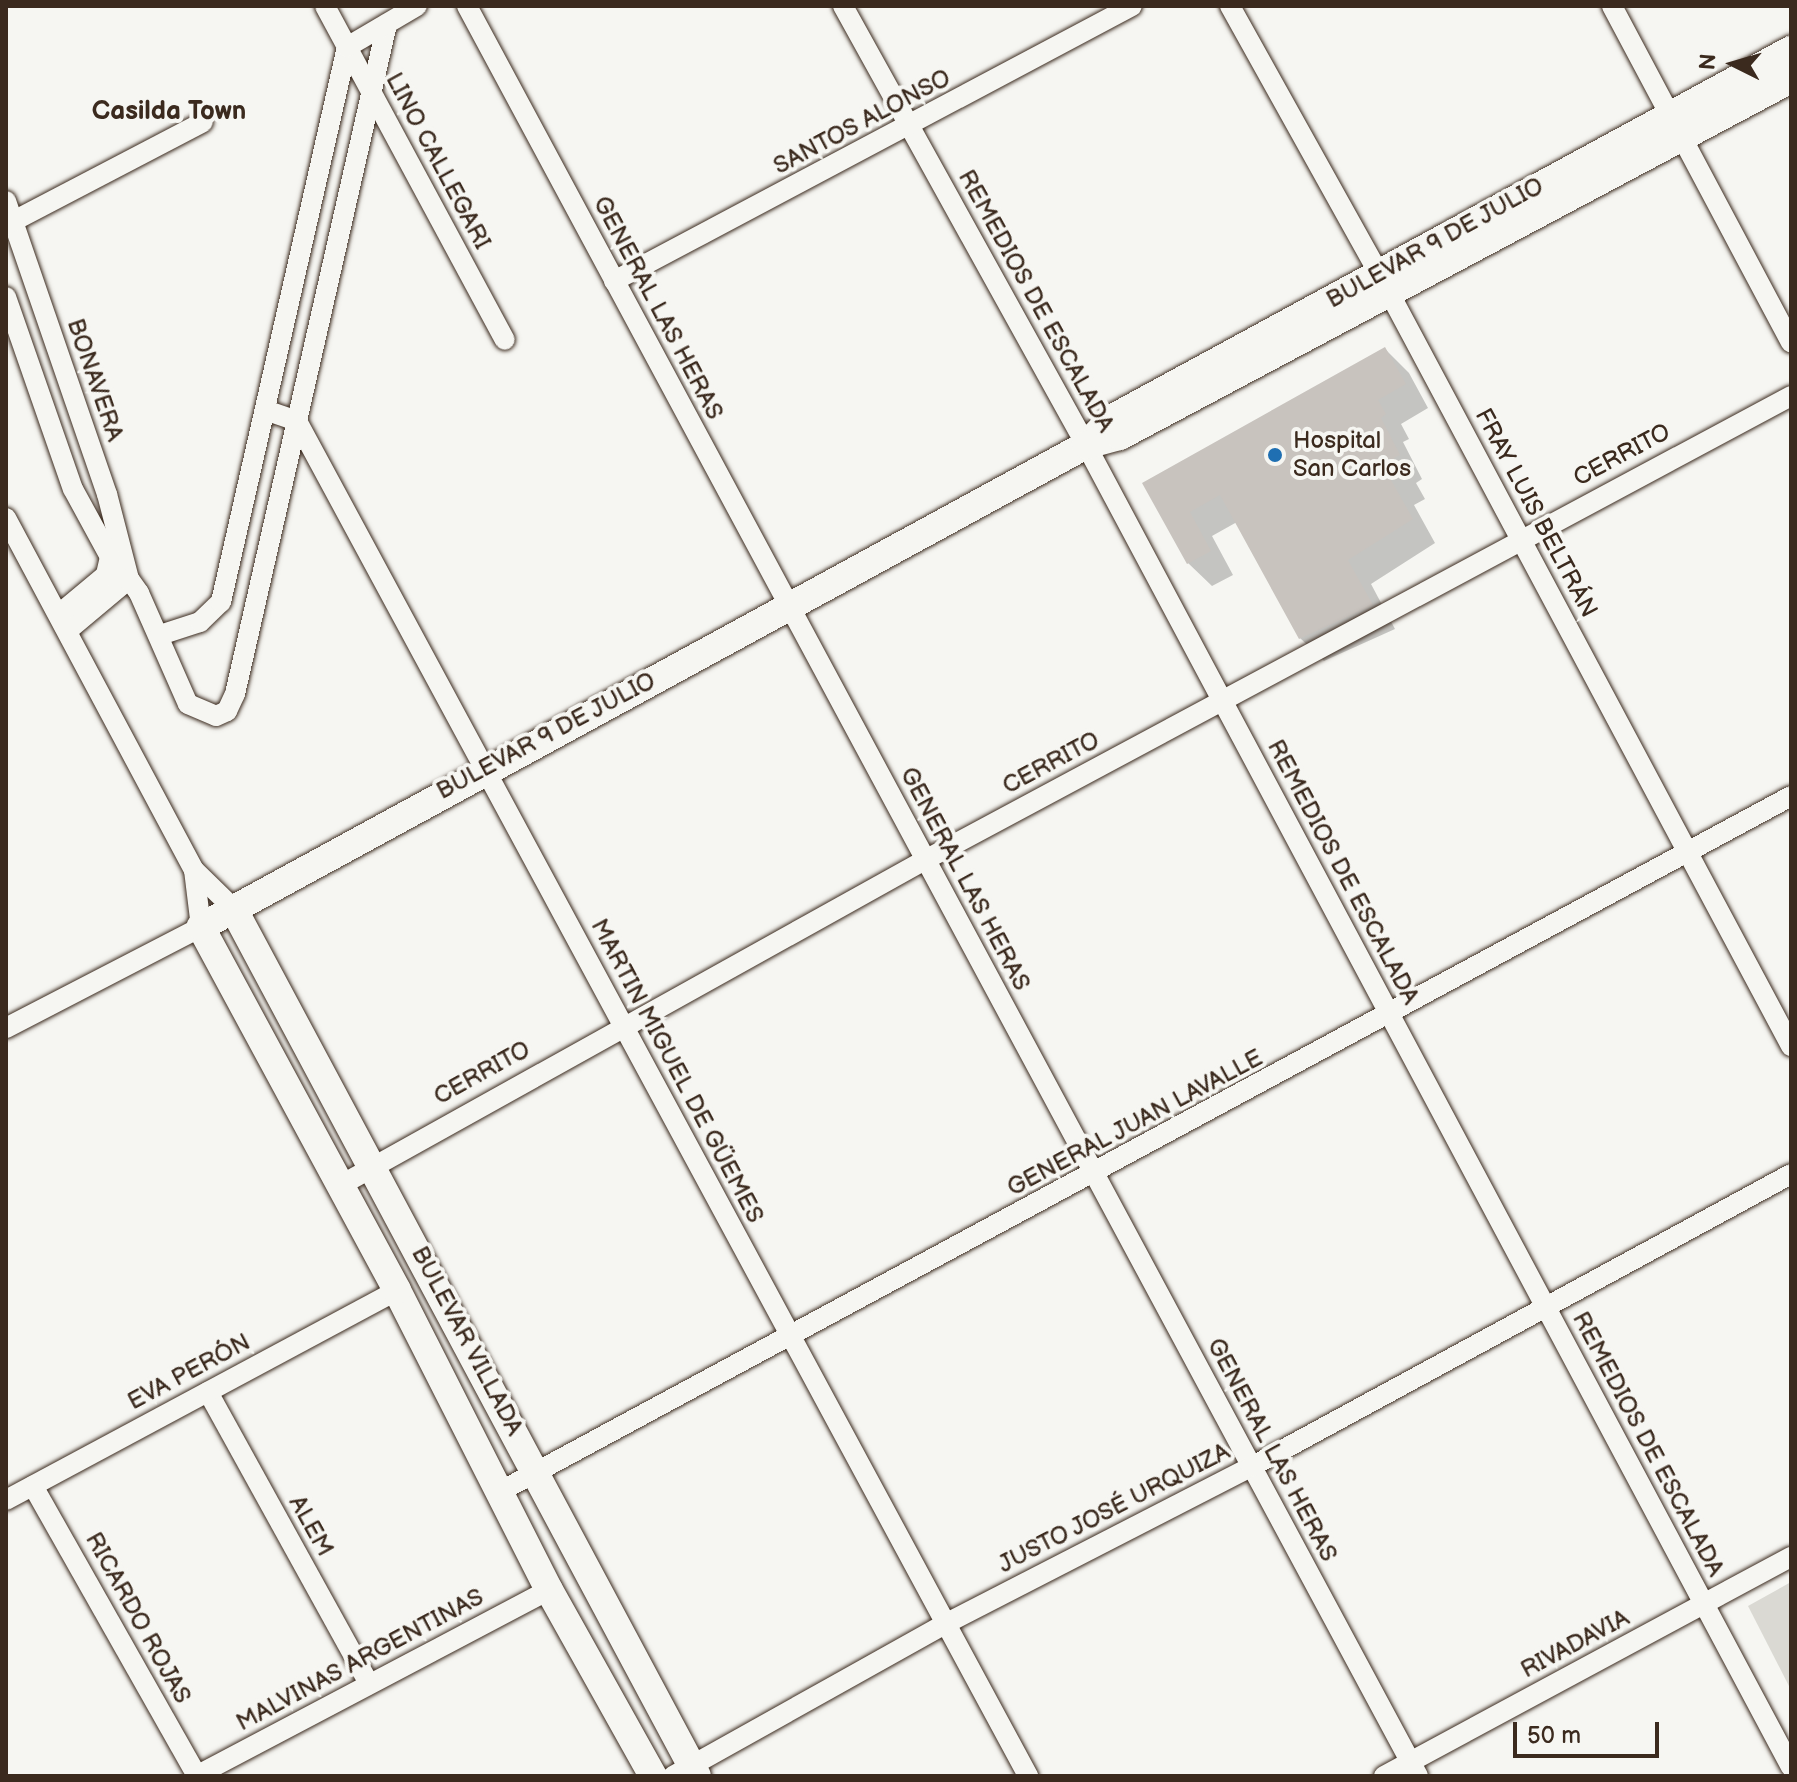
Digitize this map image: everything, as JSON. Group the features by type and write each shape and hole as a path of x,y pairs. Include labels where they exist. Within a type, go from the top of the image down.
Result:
{"main road":[{"name":"BULEVAR 9 DE JULIO","path":"201,927 788,604 1086,445 1111,419 1384,283 1676,125 1791,50"},
{"name":"BULEVAR 9 DE JULIO","path":"1676,125 1791,79"},
{"name":"BULEVAR VILLADA","path":"233,908 374,1162 536,1471 687,1772"},
{"name":"BULEVAR VILLADA","path":"201,927 397,1290 549,1590 653,1776"}],"street":[{"name":"LINO CALLEGARI","path":"325,6 505,340"},
{"path":"160,635 200,622 221,602 347,47 417,6"},
{"name":"GENERAL LAS HERAS","path":"467,6 1414,1769"},
{"name":"REMEDIOS DE ESCALADA","path":"843,6 1086,445 1791,1767"},
{"name":"SANTOS ALONSO","path":"614,281 1132,6"},
{"name":"FRAY LUIS BELTRÁN","path":"1230,6 1384,283 1791,1046"},
{"path":"1612,6 1791,342"},
{"path":"265,410 297,421 387,24"},
{"path":"10,224 203,122"},
{"name":"BONAVERA","path":"6,201 10,224 107,494 129,579 160,635 188,704 216,716 227,711 297,421"},
{"path":"6,297 73,489 107,547 106,575 62,623"},
{"name":"CERRITO","path":"341,1185 374,1162 925,860 1520,538 1791,396"},
{"name":"MARTIN MIGUEL DE GÜEMES","path":"297,421 943,1625 1028,1776"},
{"path":"6,518 194,870 233,908"},
{"path":"106,575 129,579"},
{"path":"62,623 129,579"},
{"name":"GENERAL JUAN LAVALLE","path":"501,1491 792,1339 1791,796"},
{"path":"194,870 201,927"},
{"name":"BULEVAR 9 DE JULIO","path":"6,1028 201,927"},
{"name":"JUSTO JOSÉ URQUIZA","path":"687,1772 943,1625 1251,1467 1791,1174"},
{"name":"EVA PERÓN","path":"6,1500 397,1290"},
{"name":"ALEM","path":"208,1392 369,1684"},
{"name":"RICARDO ROJAS","path":"33,1486 196,1776"},
{"name":"RIVADAVIA","path":"1384,1776 1414,1769 1791,1557"},
{"name":"MALVINAS ARGENTINAS","path":"196,1776 549,1590"}],"shaded area":[{"path":"1791,1582 1791,1690 1748,1606"}],"building":[{"path":"1385,347 1406,384 1378,400 1386,414 1381,418 1400,455 1394,458 1403,474 1391,480 1413,519 1348,560 1373,605 1299,639 1220,495 1190,512 1211,551 1187,564 1142,483"}],"place":[{"name":"Hospital San Carlos","path":"1275,455"}],"district":[{"name":"Casilda Town","path":"169,112"}]}
